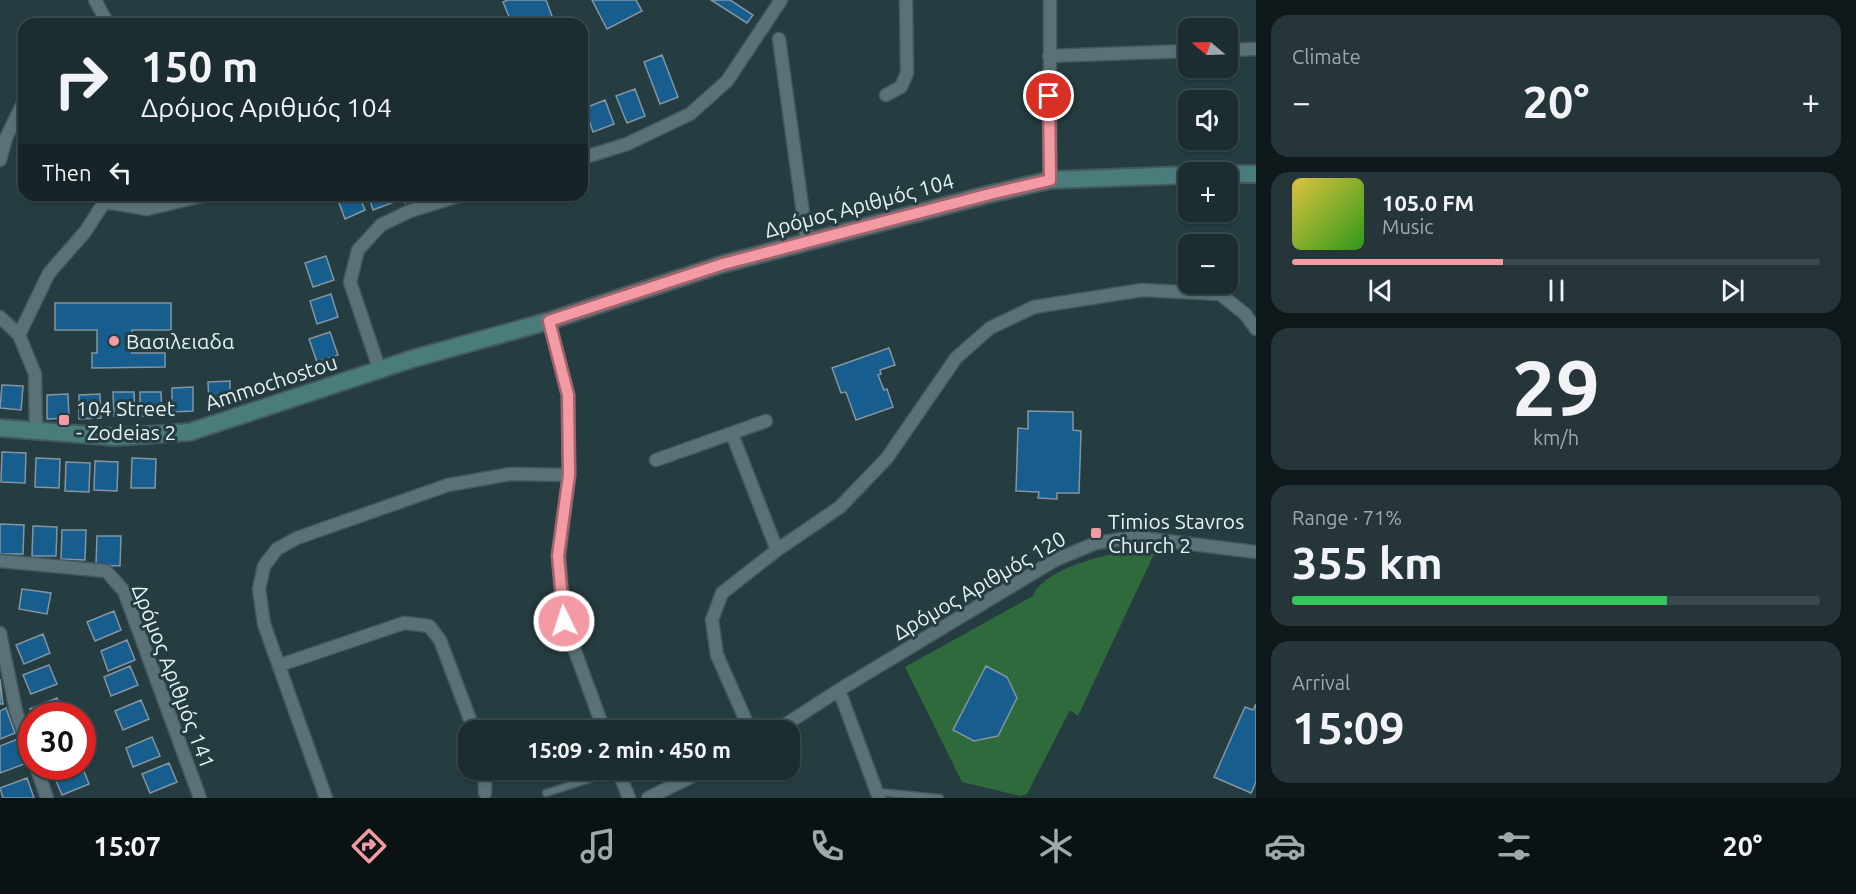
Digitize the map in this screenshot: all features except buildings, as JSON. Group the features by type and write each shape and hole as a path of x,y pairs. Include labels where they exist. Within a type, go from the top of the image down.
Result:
{"street":[{"path":"95,0 104,18"},
{"path":"588,156 627,144 690,114 726,81 781,0"},
{"path":"886,95 901,87 907,73 906,0"},
{"path":"1050,0 1050,180"},
{"path":"779,39 807,242"},
{"path":"1238,50 1256,49"},
{"path":"1049,56 1178,51"},
{"path":"0,160 6,138 18,113"},
{"path":"1238,174 1256,174"},
{"name":"Δρόμος Αριθμός 104","path":"549,321 723,264 1050,180 1178,175"},
{"path":"19,335 49,273 85,231 107,201"},
{"path":"116,201 147,209 181,201"},
{"path":"380,371 350,282 358,250 381,225 411,211 442,201"},
{"path":"746,720 717,655 712,620 722,592 777,550 840,507 887,458 956,358 990,328 1034,307 1142,290 1220,294 1245,314 1256,329"},
{"path":"0,317 19,335 35,374 36,430"},
{"path":"549,321 568,395 569,475 558,556 564,621 600,720"},
{"name":"Ammochostou","path":"0,428 116,437 190,432 415,358 549,321"},
{"path":"656,460 766,421"},
{"path":"732,434 777,550"},
{"path":"326,798 264,624 259,589 264,566 277,549 297,538 448,485 511,474 569,475"},
{"name":"Δρόμος Αριθμός 120","path":"792,720 1055,560 1096,543 1136,537 1256,552"},
{"path":"1256,546 1256,552"},
{"name":"Δρόμος Αριθμός 141","path":"0,561 106,571 124,591 200,798"},
{"path":"280,665 404,623 429,626 441,640 470,720"},
{"path":"0,633 18,716"},
{"path":"839,690 878,795"},
{"path":"41,780 47,798"},
{"path":"485,780 485,793"},
{"path":"622,780 628,798"},
{"path":"648,798 685,780"}],"lane":[{"path":"546,793 587,780"},
{"path":"878,795 940,798"}],"green space":[{"path":"1138,550 1154,554 1078,716 1070,710 1027,794 1020,796 962,782 905,667 1033,596 1040,586 1064,569 1111,554"}],"place":[{"name":"Βασιλειαδα","path":"114,341"},
{"name":"104 Street - Zodeias 2","path":"64,420"},
{"name":"Timios Stavros Church 2","path":"1096,533"}],"route":[{"path":"564,621 558,556 569,475 568,395 549,321 723,264 1050,180 1049,96"}]}
